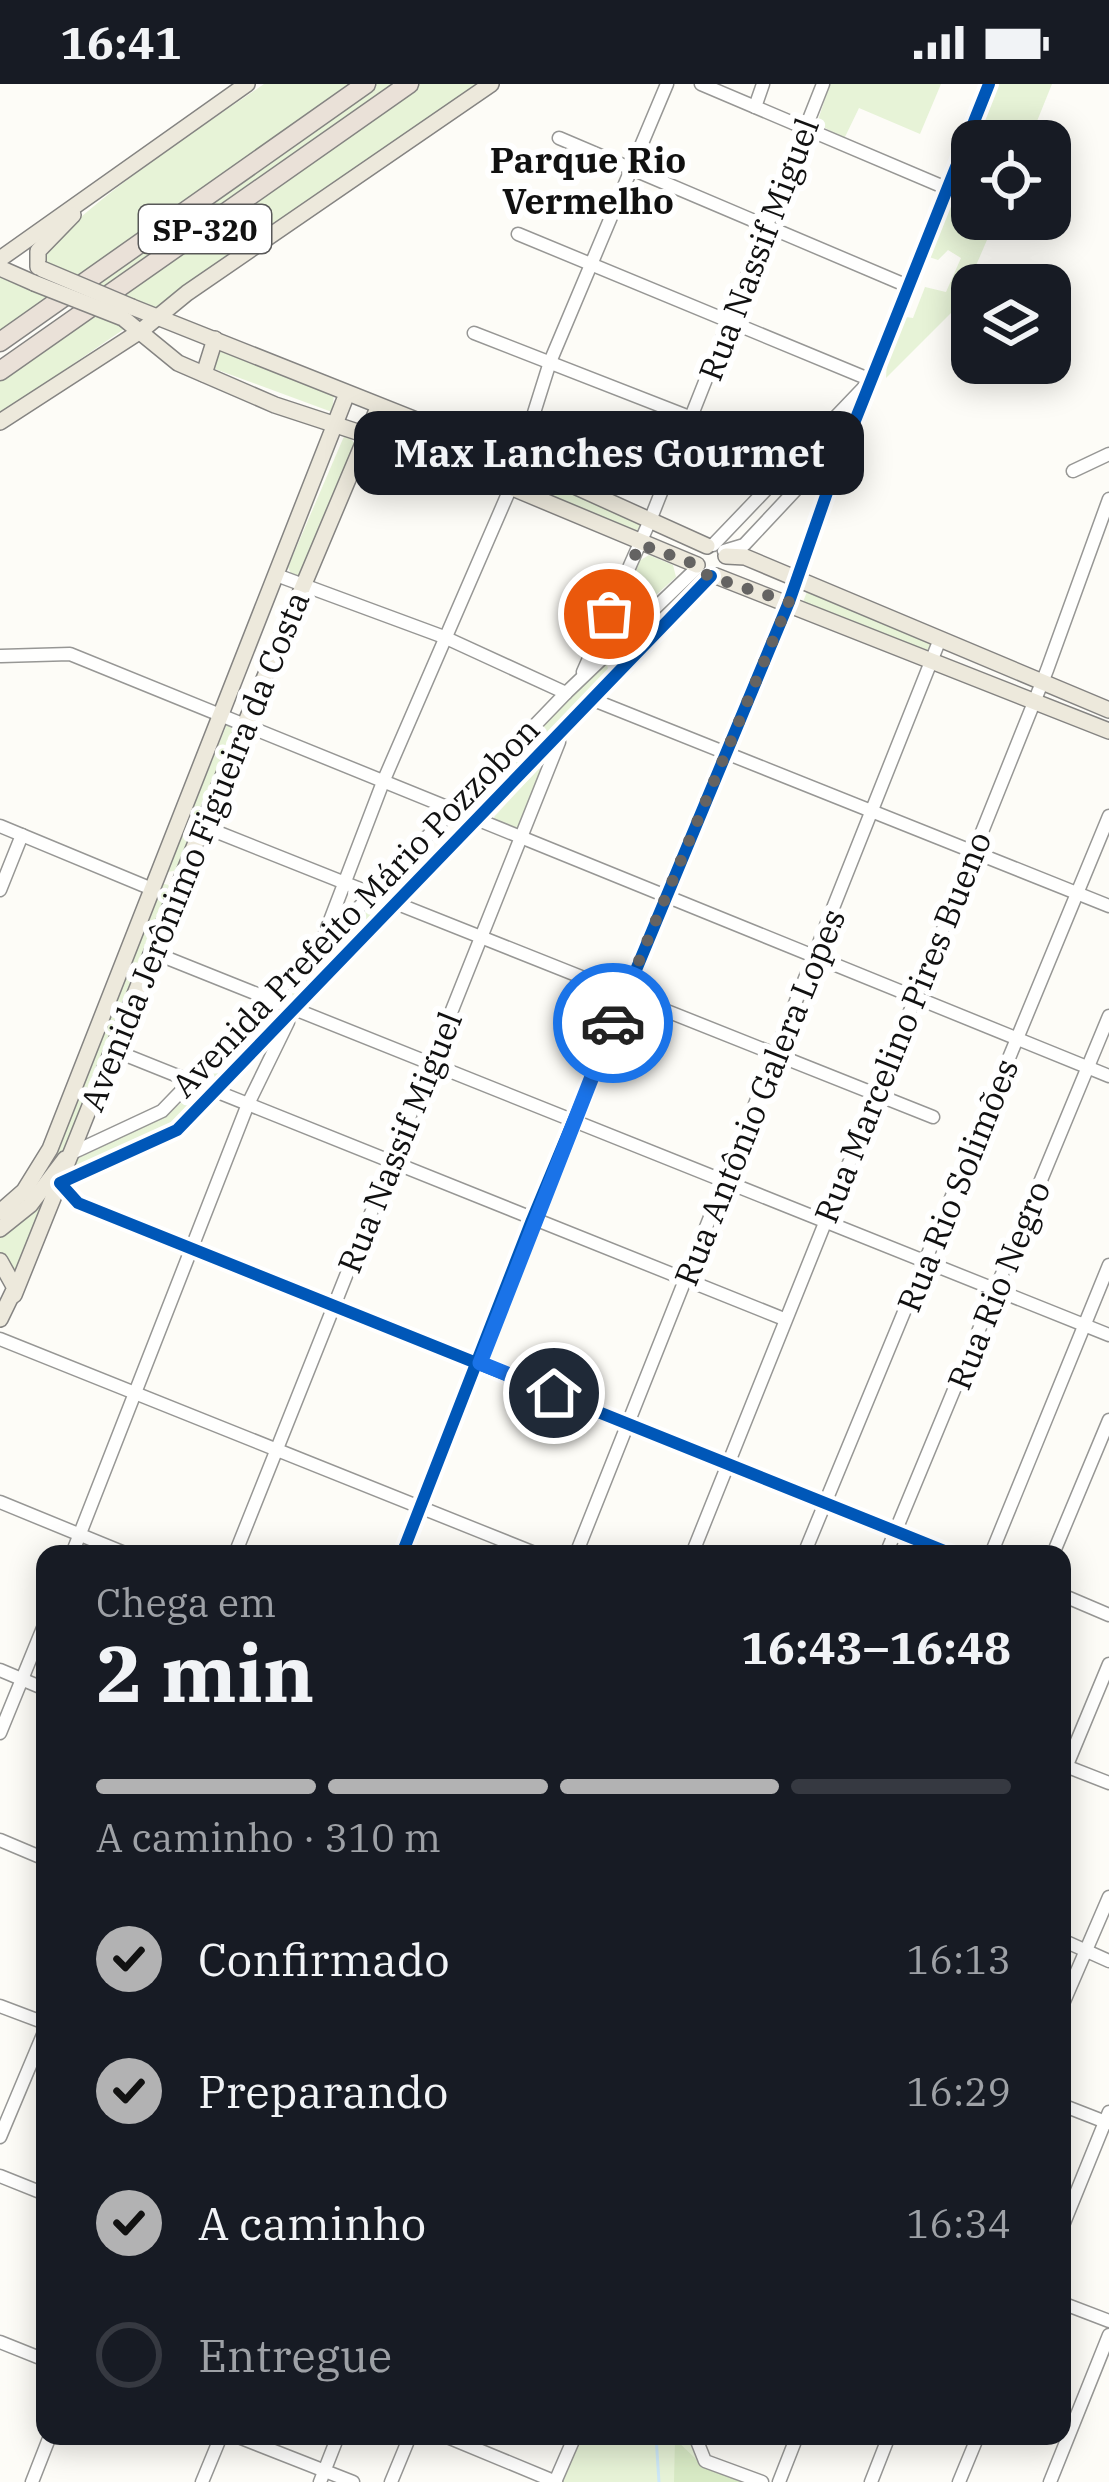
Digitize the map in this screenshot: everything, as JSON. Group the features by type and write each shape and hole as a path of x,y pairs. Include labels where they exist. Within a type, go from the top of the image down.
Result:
{"highway":[{"name":"SP-320","path":"0,342 366,84"},
{"name":"SP-320","path":"0,371 409,84"}],"main road":[{"path":"2,258 247,84"},
{"path":"0,422 150,325 188,293 491,84"},
{"path":"38,273 38,250 114,176"},
{"path":"2,258 150,325 215,339 519,461 718,550 745,557 1109,710"},
{"path":"150,325 155,350 204,374 510,489 1109,730"},
{"path":"204,374 215,339"},
{"name":"Avenida Jerônimo Figueira da Costa","path":"0,1211 24,1191 50,1149 279,576 346,395"},
{"name":"Avenida Jerônimo Figueira da Costa","path":"0,1338 8,1307 202,826 378,408"},
{"path":"705,571 725,568 718,550"},
{"path":"705,571 697,555 718,550"},
{"path":"154,882 179,884"},
{"name":"Avenida Prefeito Mário Pozzobon","path":"0,1229 30,1205 72,1153"},
{"path":"0,1261 11,1274 8,1307"}],"street":[{"path":"318,952 383,782 510,489 550,362 667,84"},
{"path":"701,84 951,191"},
{"path":"755,106 763,84"},
{"name":"Rua Nassif Miguel","path":"601,649 823,84"},
{"path":"406,1545 532,1220 789,602 850,431 989,84"},
{"path":"559,139 910,287"},
{"path":"518,234 871,380"},
{"path":"474,333 692,418 831,481"},
{"path":"718,550 791,462 871,380"},
{"path":"718,550 744,545 850,431"},
{"path":"1073,471 1109,454"},
{"name":"Rua Marcelino Pires Bueno","path":"696,1545 1034,701 1109,499"},
{"name":"Avenida Prefeito Mário Pozzobon","path":"72,1153 162,1111 456,810 580,679 601,649 705,571"},
{"name":"Avenida Prefeito Mário Pozzobon","path":"60,1183 177,1130 478,821 705,571"},
{"path":"279,576 444,638 566,693"},
{"name":"Rua Antônio Galera Lopes","path":"580,1545 940,639"},
{"path":"601,649 621,665"},
{"path":"0,656 70,654 1109,1076"},
{"path":"591,699 1109,907"},
{"name":"Rua Nassif Miguel","path":"239,1545 563,730"},
{"name":"Rua Rio Solimões","path":"808,1545 1109,816"},
{"path":"0,826 154,882"},
{"path":"202,826 376,891 933,1117"},
{"path":"0,890 22,835"},
{"path":"152,952 1109,1335"},
{"path":"76,1545 248,1104 294,1010"},
{"name":"Rua Rio Negro","path":"890,1545 1109,1016"},
{"path":"113,1050 784,1319"},
{"path":"60,1183 79,1203 929,1545"},
{"path":"995,1545 1109,1265"},
{"path":"0,1338 514,1545"},
{"path":"1057,1545 1109,1420"},
{"path":"0,1502 106,1545"},
{"path":"1071,1599 1109,1615"},
{"path":"0,1733 36,1646"},
{"path":"1071,1753 1109,1664"},
{"path":"0,1670 36,1685"},
{"path":"1071,1771 1109,1783"},
{"path":"0,1840 36,1855"},
{"path":"1071,1983 1109,1897"},
{"path":"1071,1944 1109,1961"},
{"path":"0,2006 36,2023"},
{"path":"0,2137 36,2049"},
{"path":"1071,2108 1108,2119 1071,2207"},
{"path":"0,2176 36,2190"},
{"path":"1071,2306 1109,2321"},
{"path":"1071,2430 1109,2335"},
{"path":"0,2342 36,2356"},
{"path":"32,2482 46,2445"},
{"path":"202,2482 217,2445"},
{"path":"255,2445 322,2476 352,2482"},
{"path":"322,2476 334,2445"},
{"path":"391,2482 406,2445"},
{"path":"467,2445 555,2482 571,2445"},
{"path":"696,2445 705,2461 762,2482"},
{"path":"779,2482 793,2445"},
{"path":"871,2482 885,2445"},
{"path":"959,2482 974,2445"},
{"path":"1050,2482 1065,2445"}],"green space":[{"path":"264,84 349,84 76,278 45,262 53,245 105,197"},
{"path":"377,84 401,84 110,292 95,286"},
{"path":"416,84 481,84 156,308 119,296"},
{"path":"830,84 941,84 920,134 859,108 844,139 817,123"},
{"path":"995,84 1052,84 1037,120 981,120"},
{"path":"950,205 951,240 987,240 977,264 958,264 961,258 948,250 938,260 929,257"},
{"path":"0,273 53,296 0,334"},
{"path":"951,281 951,313 886,378 887,362 906,317 913,318 925,287 946,292"},
{"path":"93,313 127,327 0,414 0,377"},
{"path":"218,350 334,395 332,412 215,369"},
{"path":"388,417 507,461 506,476 381,435 381,419"},
{"path":"345,434 356,444 304,569 299,576 291,574 288,567"},
{"path":"529,471 641,523 638,532 520,484"},
{"path":"649,555 673,565 676,577 607,639 605,631 639,561"},
{"path":"808,589 931,640 931,653 803,602"},
{"path":"607,665 609,673 482,811 474,810 472,802 598,667"},
{"path":"227,724 237,734 179,870 167,872"},
{"path":"539,768 542,773 520,828 497,823 494,817"},
{"path":"160,883 169,885 171,893 69,1150 0,1223 0,1216 28,1192"},
{"path":"373,905 384,907 291,999 289,989"},
{"path":"273,1010 277,1019 218,1081 209,1077 210,1070"},
{"path":"195,1091 198,1102 169,1129 71,1171 75,1160 168,1114"},
{"path":"52,1181 17,1274 0,1255 0,1235"},
{"path":"577,2445 691,2445 697,2460 743,2482 562,2482"},
{"path":"675,2445 681,2445 697,2460 743,2482 674,2482"}],"waterway":[{"path":"657,2445 659,2482"}],"cycle path":[{"path":"406,1545 532,1220 789,602 831,481 989,84"},
{"path":"711,576 177,1130 60,1183 78,1203 930,1545"}],"way so far":[{"path":"609,614 640,544 697,565 708,576 789,602 613,1023"}],"place":[{"name":"Max Lanches Gourmet","path":"609,614"}],"district":[{"name":"Parque Rio Vermelho","path":"588,180"}],"route":[{"path":"554,1393 480,1363 532,1220 613,1023"}]}
